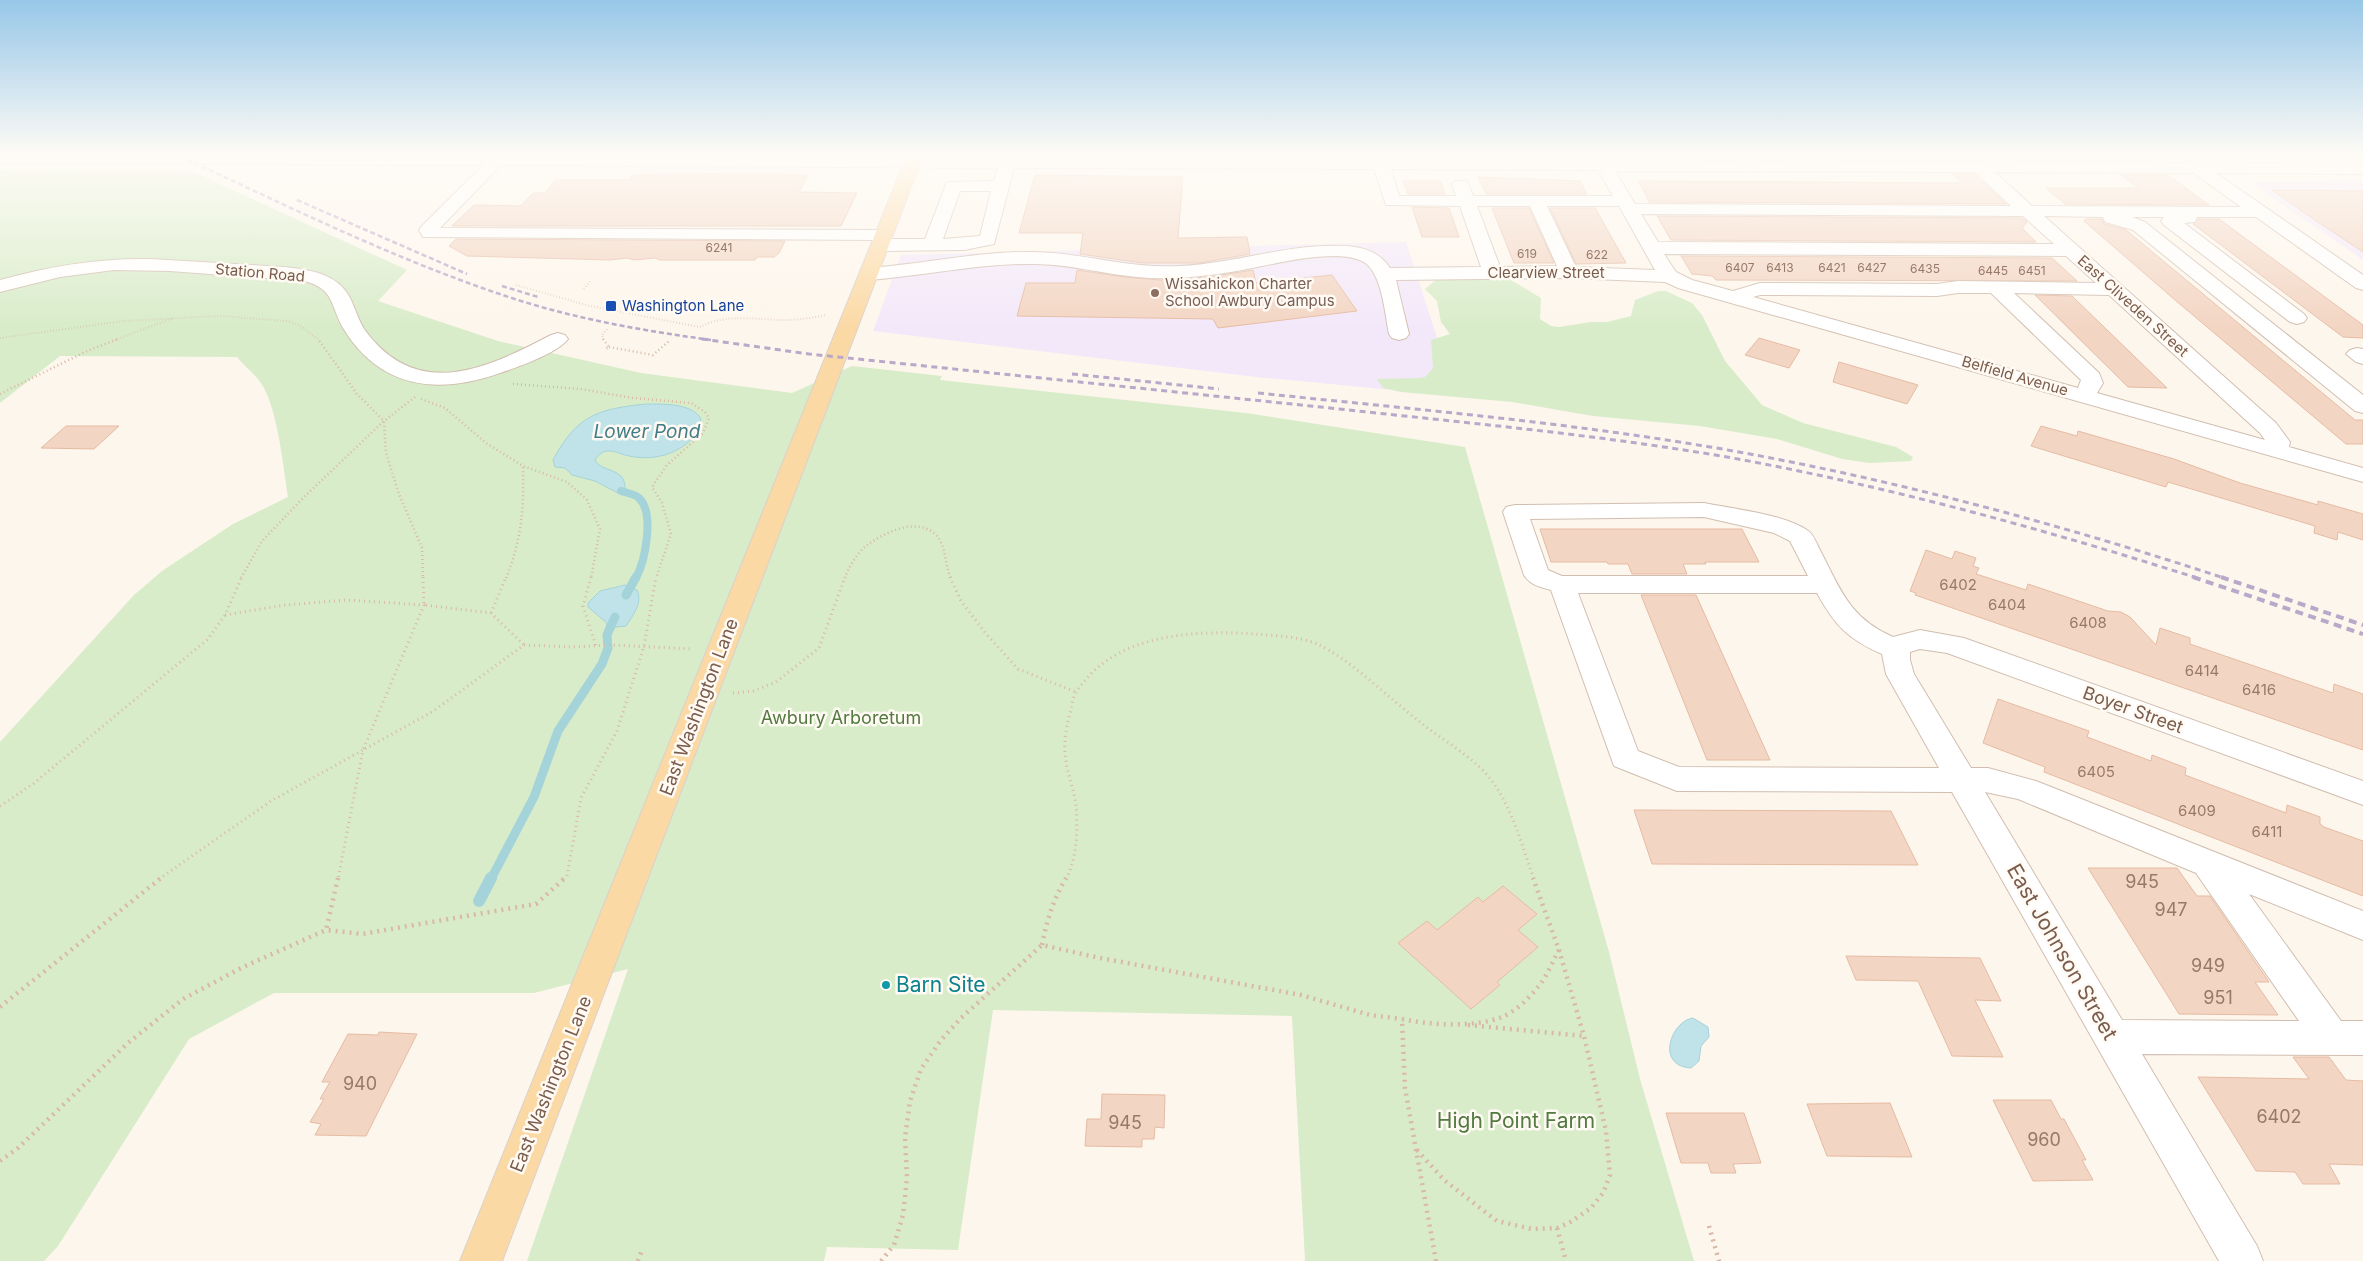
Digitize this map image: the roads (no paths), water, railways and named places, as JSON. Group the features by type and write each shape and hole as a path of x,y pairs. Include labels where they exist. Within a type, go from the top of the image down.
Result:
{"main road":[{"name":"East Washington Lane","path":"481,1261 893,212"}],"street":[{"path":"446,212 428,230 429,233 882,240 932,245 964,244 988,240 994,212"},
{"path":"932,245 944,212"},
{"path":"1470,212 1492,272"},
{"path":"1541,212 1569,272"},
{"path":"1631,212 1668,276"},
{"path":"1934,212 2265,215"},
{"path":"2261,212 2363,284"},
{"path":"2031,214 2117,218 2138,226 2363,406"},
{"name":"East Cliveden Street","path":"2031,214 2268,428 2278,442 2277,450"},
{"path":"2265,215 2170,218 2297,318"},
{"path":"1652,248 2071,250"},
{"path":"870,274 913,271 967,262 1033,258 1056,259 1125,270 1185,272 1215,270 1289,256 1343,252 1365,255 1374,259 1385,274 1399,334"},
{"name":"Station Road","path":"0,286 60,271 103,265 217,268 302,276 324,281 333,288 356,332 382,358 402,373 438,380 470,374 526,356 558,339"},
{"name":"Clearview Street","path":"1385,274 1569,272 1668,276"},
{"name":"Belfield Avenue","path":"1668,276 1685,284 2363,475"},
{"path":"1996,286 2091,378 2092,383 2085,396"},
{"path":"1735,298 1741,294 1760,289 1937,290 1958,287 1996,286 2114,289"},
{"path":"1825,585 1562,584 1545,580 1537,575 1515,512 1704,510 1782,527 1800,536 1825,585 1843,616 1853,628 1898,646"},
{"path":"1562,584 1625,758 1677,779 1988,780 2025,789 2363,926"},
{"name":"Boyer Street","path":"1898,646 1924,639 1954,645 2363,793"},
{"name":"East Johnson Street","path":"1898,646 1894,656 1900,674 2242,1261"},
{"path":"2209,865 2347,1038"},
{"path":"2111,1037 2347,1038"}],"water":[{"name":"Lower Pond","path":"646,404 675,405 695,412 700,417 701,423 697,433 679,449 664,455 647,458 608,451 599,455 595,460 598,464 617,473 624,481 625,488 618,493 595,481 572,475 565,468 555,467 553,460 562,445 580,424 590,417 602,412"},
{"path":"625,585 637,590 639,600 636,609 626,626 606,628 607,623 588,607 588,603 600,591"},
{"path":"1693,1018 1708,1027 1709,1037 1701,1046 1699,1061 1691,1068 1680,1065 1673,1060 1670,1052 1670,1043 1678,1027 1685,1021"}],"waterway":[{"path":"621,491 639,498 647,514 645,549 636,578"},
{"path":"626,595 636,577"},
{"path":"491,879 534,797 558,731 602,664 608,648 607,635 615,617"},
{"path":"479,901 491,878"}],"railway":[{"path":"300,212 430,268 518,300 590,319 638,329 711,340"},
{"path":"324,212 467,274"},
{"path":"502,286 538,297"},
{"path":"702,339 809,354 1535,430 1637,443 1738,459 1796,470 1970,511 2084,543 2197,578"},
{"path":"1072,374 1219,389"},
{"path":"1258,393 1566,426 1689,443 1750,454 1870,479 1989,508 2107,541 2223,578"},
{"path":"2193,577 2363,634"},
{"path":"2223,578 2363,625"}],"place":[{"name":"Wissahickon Charter School Awbury Campus","path":"1155,293"},
{"name":"Washington Lane","path":"611,306"},
{"name":"Barn Site","path":"886,985"}],"park label":[{"name":"Awbury Arboretum","path":"841,718"},
{"name":"High Point Farm","path":"1516,1121"}]}
